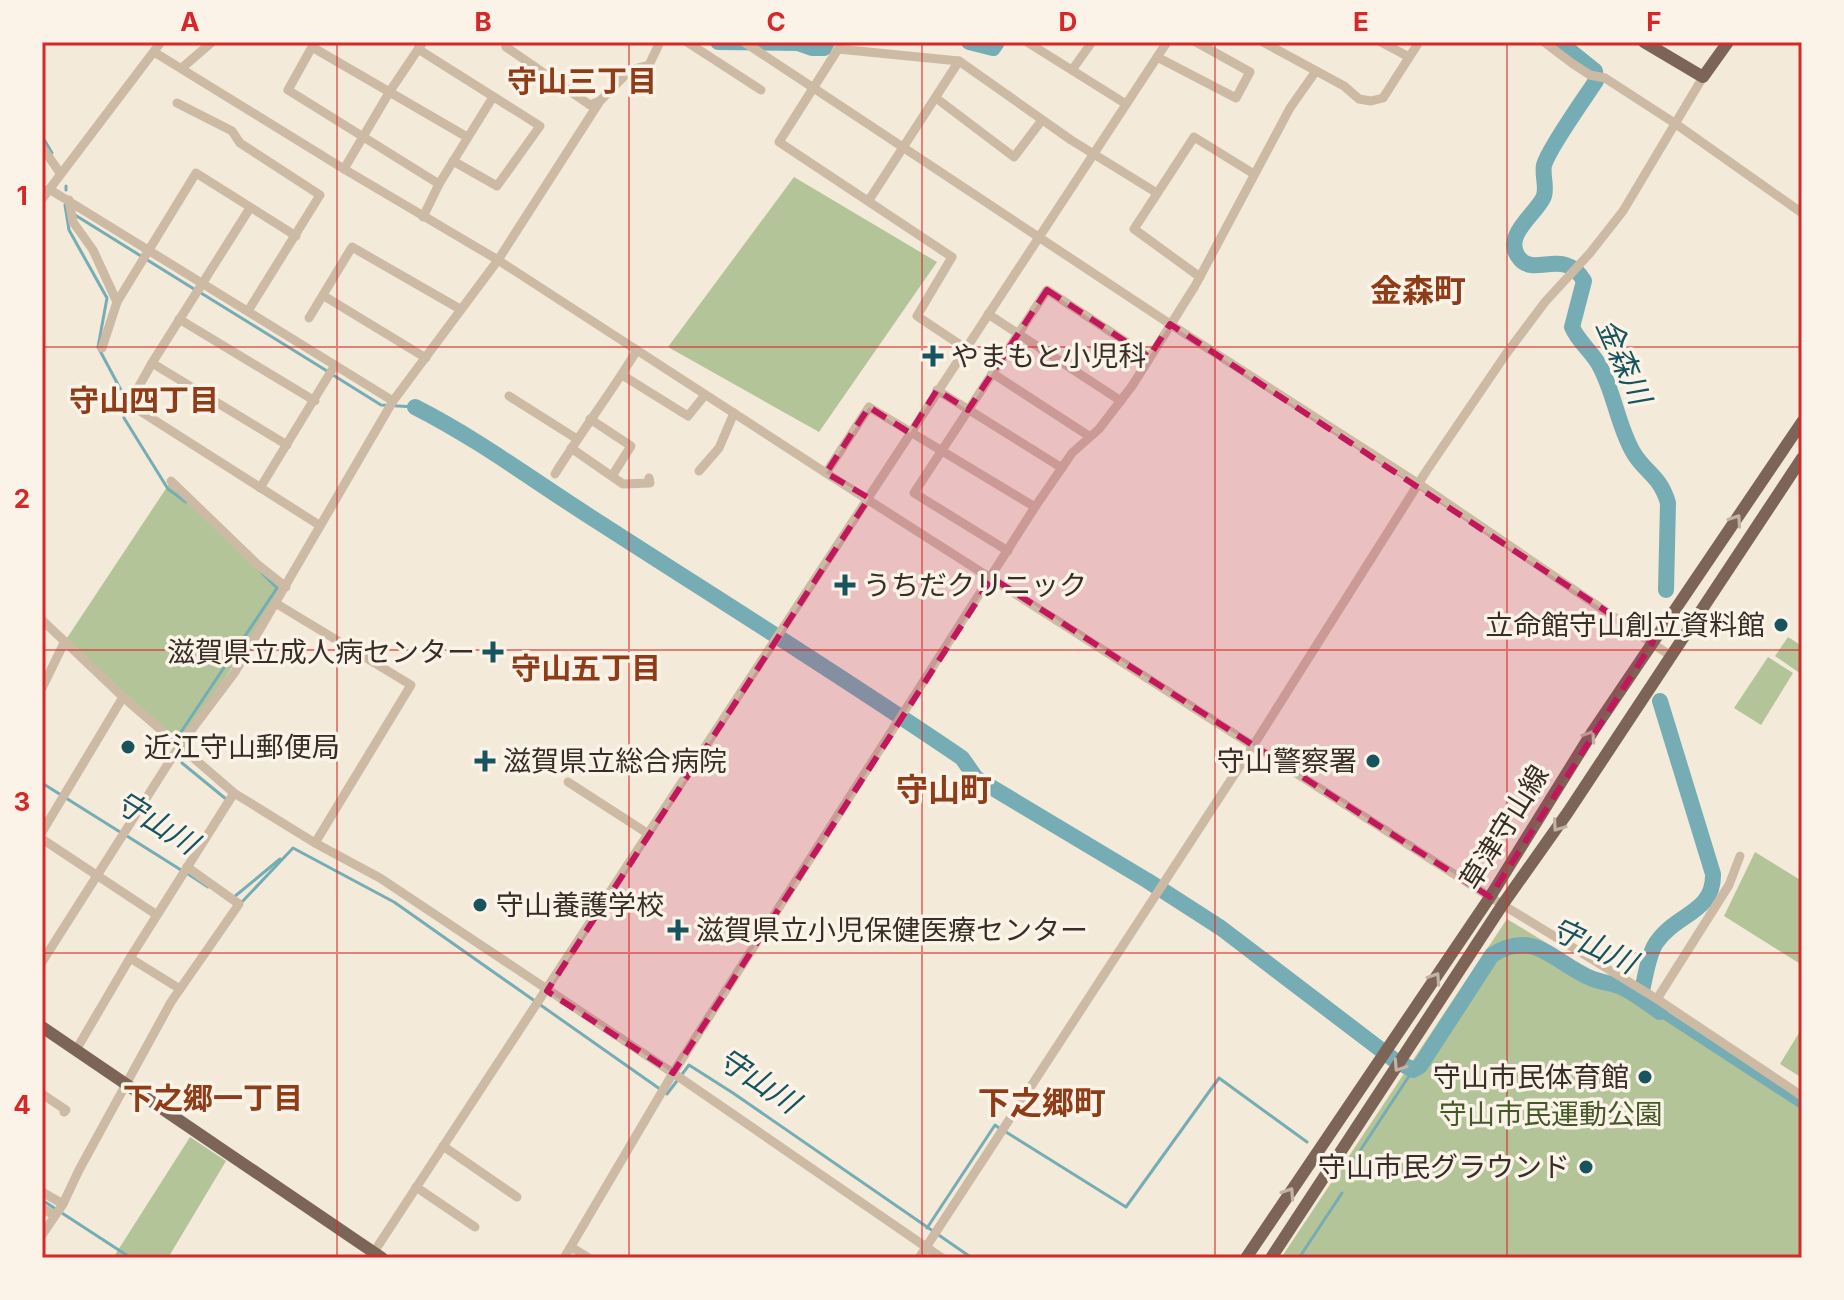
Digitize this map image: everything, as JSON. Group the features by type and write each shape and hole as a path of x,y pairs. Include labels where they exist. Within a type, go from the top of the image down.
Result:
{"main road":[{"path":"1644,42 1703,77 1728,42"},
{"name":"草津守山線","path":"1246,1258 1490,897 1593,731 1802,422"},
{"name":"草津守山線","path":"1271,1258 1503,904 1568,812 1802,458"},
{"path":"42,1027 375,1256"}],"street":[{"path":"42,199 161,42"},
{"path":"183,67 212,42"},
{"path":"509,42 506,47 590,105 600,101"},
{"path":"42,962 180,745 235,672 393,401 498,260 600,101 630,70 649,65 660,42"},
{"path":"687,42 761,90"},
{"path":"744,42 1170,324 1419,484 1671,656"},
{"path":"1072,70 1092,42"},
{"path":"375,1256 416,1187 1167,42"},
{"path":"1157,57 1236,98 1250,72 1196,42"},
{"path":"1263,42 1344,86 1359,99 1378,101 1419,42"},
{"path":"1381,42 1409,57"},
{"path":"1544,42 1590,75 1605,78 1676,124 1802,213"},
{"path":"1030,43 1126,104"},
{"path":"344,169 421,46 540,126 497,186 453,161"},
{"path":"439,184 288,90 312,47 467,137"},
{"path":"965,348 917,316 952,257 779,142 838,49 959,61 1042,120 1157,193"},
{"path":"154,52 498,260 1253,746 1653,997 1802,1096"},
{"path":"869,200 959,61"},
{"path":"564,1258 673,1073 1035,507 1062,468 1121,401 1200,277 1290,108 1316,71"},
{"path":"919,1258 1253,746 1419,484 1506,354 1547,299 1590,253 1623,211 1703,77"},
{"path":"423,217 439,184 493,97"},
{"path":"936,98 1014,157 1042,120"},
{"path":"177,103 232,131 240,143 320,195 248,311"},
{"path":"1200,277 1134,229 1194,137 1254,174"},
{"path":"42,147 60,173"},
{"path":"102,348 117,302 196,173 296,236"},
{"path":"49,189 393,401"},
{"path":"69,200 73,222 93,250 117,302"},
{"path":"250,208 129,404 319,525"},
{"path":"309,318 352,247 460,309"},
{"path":"1008,551 914,493 1047,290 1149,357"},
{"path":"324,296 426,358"},
{"path":"988,314 1121,401"},
{"path":"179,319 315,401"},
{"path":"555,474 590,419 605,403 637,350"},
{"path":"152,363 287,445"},
{"path":"260,488 335,365"},
{"path":"992,373 1089,436"},
{"path":"622,375 688,416 705,395"},
{"path":"937,390 1062,468"},
{"path":"509,396 577,439"},
{"path":"826,473 869,407 1035,507"},
{"path":"699,471 719,448 734,413"},
{"path":"590,419 631,446 612,476"},
{"path":"571,448 623,484 650,483 649,478"},
{"path":"171,481 257,564 286,587"},
{"path":"277,604 411,685 315,843"},
{"path":"42,620 123,697 234,793 315,843 380,878 673,1073 942,1258"},
{"path":"42,688 65,641"},
{"path":"42,832 123,697"},
{"path":"568,782 647,833"},
{"path":"76,1050 234,793"},
{"path":"42,839 157,915"},
{"path":"1653,997 1729,885 1740,856"},
{"path":"42,1235 63,1204 180,989 239,904 187,867"},
{"path":"130,958 180,989"},
{"path":"42,1094 66,1110 64,1112"},
{"path":"443,1146 517,1197"},
{"path":"416,1187 475,1227"},
{"path":"42,1192 63,1204"},
{"path":"42,1208 54,1215"},
{"path":"571,1247 589,1258"}],"highlighted area":[{"path":"1047,290 1149,357 1170,324 1653,642 1490,897 992,578 673,1073 547,991 869,498 826,473 869,407 910,433 937,390 968,410"}],"green space":[{"path":"794,177 937,262 819,432 668,347"},
{"path":"171,481 286,587 180,745 65,641"},
{"path":"1788,637 1802,646 1801,674 1775,656"},
{"path":"1768,657 1793,673 1761,725 1734,708"},
{"path":"1755,852 1802,881 1802,965 1724,916"},
{"name":"守山市民運動公園","path":"1507,919 1802,1099 1802,1252 1798,1258 1281,1258"},
{"path":"1802,1028 1802,1078 1780,1064"},
{"path":"190,1137 226,1161 168,1258 113,1258"}],"water":[{"path":"1644,996 1802,1100 1802,1110 1641,1005"}],"waterway":[{"name":"金森川","path":"718,42 798,43 812,48 824,48 827,42"},
{"name":"金森川","path":"969,42 993,48 997,42"},
{"name":"金森川","path":"1559,42 1595,71 1596,81 1547,157 1544,196 1517,233 1515,250 1526,264 1568,266 1584,281 1572,327 1603,373 1633,452 1657,480 1668,503 1666,590"},
{"name":"守山川","path":"42,136 52,153"},
{"name":"守山川","path":"65,205 69,230 107,298 98,347 122,392 124,418 168,489 186,502"},
{"path":"75,215 194,289"},
{"path":"201,293 327,371"},
{"path":"333,375 381,405 415,407"},
{"path":"415,407 486,448 872,698 962,758 976,778 1221,928 1393,1059 1413,1070 1420,1066 1492,955 1507,947 1521,945 1545,951 1580,973 1628,990 1660,1012"},
{"name":"守山川","path":"181,732 277,588 262,573"},
{"name":"金森川","path":"1640,998 1656,943 1673,925 1701,905 1712,887 1713,874 1660,701"},
{"name":"守山川","path":"182,763 226,799"},
{"name":"守山川","path":"42,783 120,832"},
{"name":"守山川","path":"127,836 181,870"},
{"name":"守山川","path":"241,903 293,848 394,902 667,1094 689,1065 972,1258"},
{"path":"234,897 280,859"},
{"name":"守山川","path":"188,874 208,887"},
{"name":"守山川","path":"1348,1169 1413,1070"},
{"name":"守山川","path":"1006,1132 1126,1207 1219,1078 1307,1142"},
{"name":"守山川","path":"927,1228 995,1125 999,1128"},
{"path":"1299,1258 1342,1193"},
{"path":"42,1200 131,1258"}],"place":[{"name":"やまもと小児科","path":"933,356"},
{"name":"うちだクリニック","path":"845,585"},
{"name":"立命館守山創立資料館","path":"1781,625"},
{"name":"滋賀県立成人病センター","path":"493,652"},
{"name":"近江守山郵便局","path":"128,747"},
{"name":"滋賀県立総合病院","path":"485,761"},
{"name":"守山警察署","path":"1373,761"},
{"name":"守山養護学校","path":"480,905"},
{"name":"滋賀県立小児保健医療センター","path":"678,930"},
{"name":"守山市民体育館","path":"1645,1077"},
{"name":"守山市民グラウンド","path":"1586,1167"}],"district":[{"name":"守山三丁目","path":"582,81"},
{"name":"金森町","path":"1418,290"},
{"name":"守山四丁目","path":"144,400"},
{"name":"守山五丁目","path":"586,668"},
{"name":"守山町","path":"944,789"},
{"name":"下之郷一丁目","path":"213,1098"},
{"name":"下之郷町","path":"1042,1102"}]}
